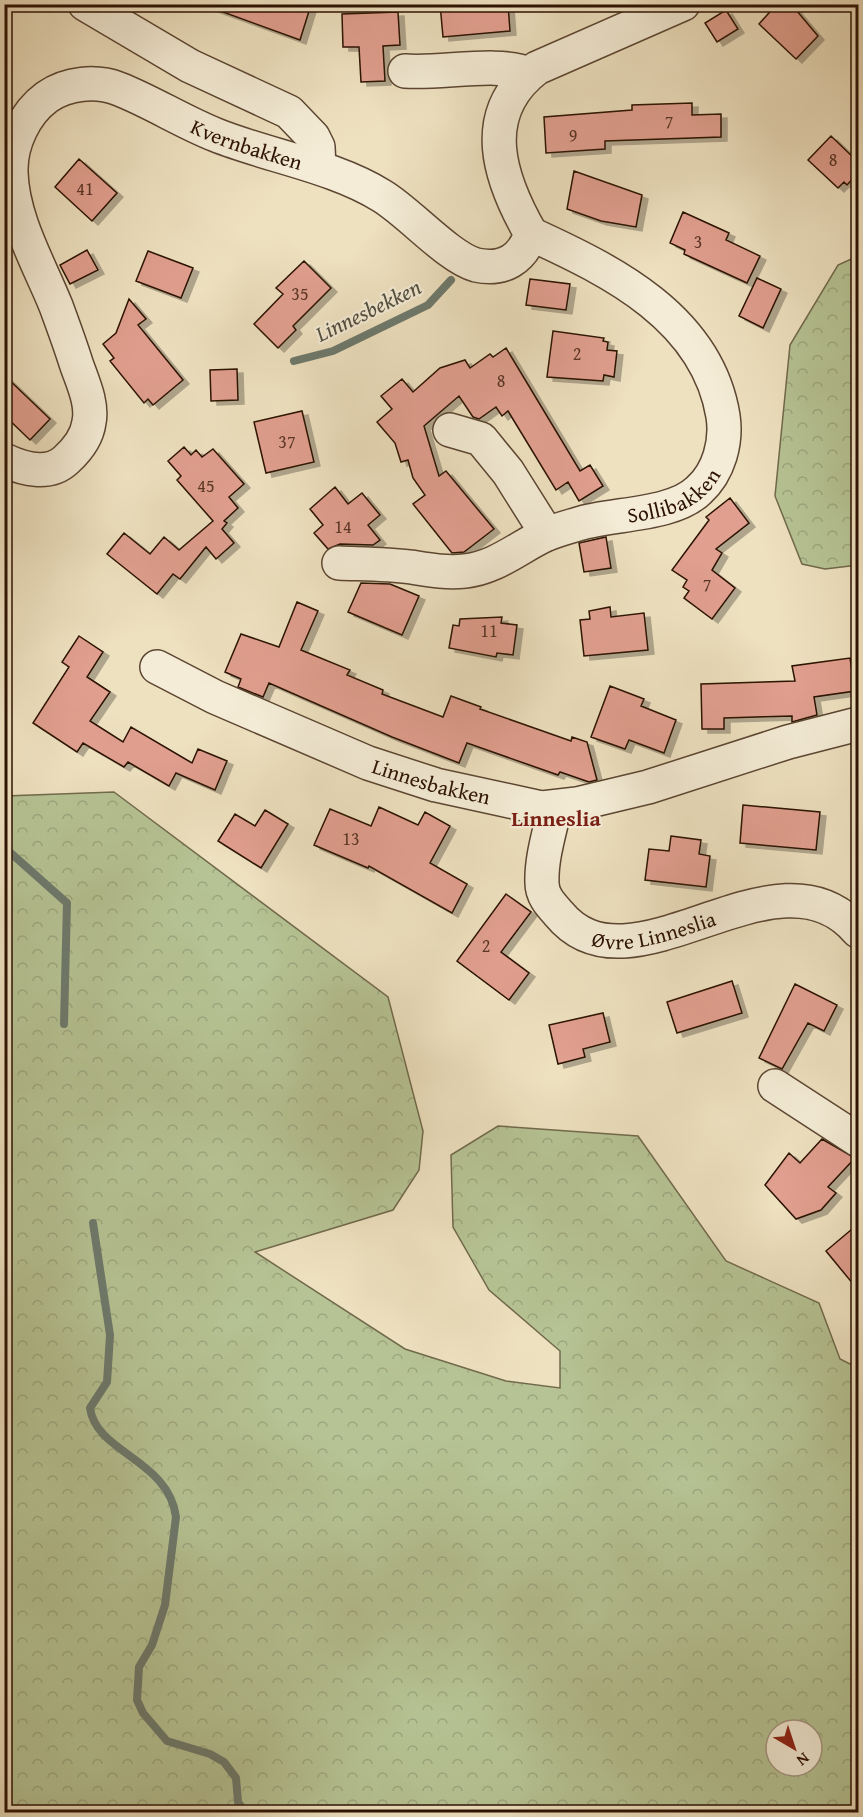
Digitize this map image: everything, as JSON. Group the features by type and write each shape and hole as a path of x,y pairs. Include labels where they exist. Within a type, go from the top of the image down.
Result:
{"street":[{"path":"84,4 190,66 289,112 313,136 318,147 319,167"},
{"path":"531,234 514,205 500,164 497,142 509,101 529,74 561,57 609,39 683,4"},
{"path":"405,71 469,71 506,67 529,74"},
{"name":"Kvernbakken","path":"4,460 26,470 60,465 80,448 90,422 87,395 14,195 10,172 12,148 34,106 53,93 81,84 110,85 215,135 319,167 381,195 453,252 474,264 494,267 515,261 525,250 531,234"},
{"name":"Sollibakken","path":"339,563 410,567 442,572 468,571 494,563 547,534 580,523 670,505 698,492 709,479 723,449 725,428 720,399 711,374 695,348 668,316 629,285 531,234"},
{"path":"450,430 481,439 504,465 547,534"},
{"name":"Linnesbakken","path":"157,667 215,697 368,763 489,799 542,808 648,787 788,742 858,724"},
{"name":"Øvre Linneslia","path":"555,807 541,885 546,899 565,922 588,936 610,940 637,939 670,932 767,902 793,899 810,900 827,906 852,923 858,931"},
{"path":"776,1086 858,1140"}],"green space":[{"path":"858,256 858,565 825,569 802,564 775,496 790,345 838,265"},
{"path":"114,792 388,997 423,1131 419,1170 393,1210 255,1252 405,1349 506,1381 560,1388 560,1351 489,1290 453,1227 451,1155 498,1126 638,1136 726,1261 819,1303 840,1359 858,1368 858,1812 5,1812 5,796"}],"building":[{"path":"212,4 300,4 310,8 300,40 212,8"},
{"path":"440,4 508,4 510,31 443,37"},
{"path":"777,4 791,4 818,36 796,59 759,24"},
{"path":"726,10 738,29 717,42 705,23"},
{"path":"398,12 400,45 383,46 385,81 361,82 359,47 343,47 342,14"},
{"path":"692,103 692,115 721,114 721,137 605,141 605,149 546,153 544,117 632,110 632,105"},
{"path":"831,136 858,162 858,173 847,185 844,182 838,188 808,160"},
{"path":"79,159 117,193 92,221 55,187"},
{"path":"574,171 642,195 636,227 601,221 567,209"},
{"path":"683,212 729,233 726,240 760,256 747,283 684,254 685,250 670,243"},
{"path":"87,250 98,270 70,284 60,265"},
{"path":"148,251 193,268 181,298 136,281"},
{"path":"304,261 331,288 293,326 296,330 278,348 254,324 283,294 276,288"},
{"path":"757,278 781,289 763,328 739,316"},
{"path":"530,279 570,284 566,310 526,305"},
{"path":"129,299 146,319 138,325 183,380 153,405 148,399 144,403 110,361 114,358 103,344 116,333"},
{"path":"553,331 604,338 603,341 608,342 607,350 617,351 614,377 604,375 603,381 547,377"},
{"path":"506,348 580,471 590,465 603,486 579,501 568,482 556,490 508,411 502,416 496,407 479,419 473,417 459,396 424,426 439,476 446,471 494,529 464,552 452,553 413,504 425,495 413,478 408,460 401,462 395,443 377,422 392,409 381,396 402,379 413,392 440,368 465,360 470,368 490,354 493,357"},
{"path":"237,369 238,400 211,401 210,370"},
{"path":"4,375 50,419 30,440 4,415"},
{"path":"302,411 314,462 266,473 254,422"},
{"path":"184,447 191,455 196,450 202,457 213,449 244,484 229,497 238,508 224,521 227,523 222,529 234,543 216,559 206,547 180,579 173,574 157,594 107,554 124,533 150,554 164,537 179,550 213,521 177,480 181,476 168,461"},
{"path":"335,487 348,504 362,493 380,515 368,525 380,540 373,545 340,544 328,549 314,533 323,525 310,509"},
{"path":"730,498 749,523 716,549 722,553 712,570 735,588 712,619 684,598 689,591 683,587 687,580 672,570 709,520 706,517"},
{"path":"606,537 611,568 584,572 579,543"},
{"path":"361,583 390,584 419,596 402,635 348,612"},
{"path":"297,602 318,611 301,650 350,670 347,675 383,690 382,694 443,717 451,696 481,707 480,709 571,741 572,737 587,742 597,780 589,782 560,772 558,775 467,743 459,763 392,737 269,683 263,697 238,687 241,679 225,672 241,634 279,647"},
{"path":"610,607 611,617 644,613 648,650 584,656 580,620 590,619 589,611"},
{"path":"502,617 501,623 517,625 513,655 497,653 496,657 449,648 453,625 459,626 460,619"},
{"path":"79,636 103,652 87,677 110,692 90,721 123,742 131,727 192,763 198,749 227,761 215,790 176,773 169,786 128,762 124,767 83,743 77,752 33,723 69,667 62,662"},
{"path":"850,658 855,691 814,697 817,715 792,722 792,716 724,718 724,729 702,729 701,684 795,681 792,666"},
{"path":"610,686 644,699 641,706 676,720 664,753 629,740 625,749 591,737"},
{"path":"743,805 820,812 816,850 740,843"},
{"path":"379,807 418,825 425,812 450,826 430,863 467,884 452,913 369,866 368,868 314,845 330,809 371,826"},
{"path":"265,810 288,824 261,868 218,841 235,814 255,826"},
{"path":"671,836 701,840 699,854 710,856 706,887 645,880 649,849 669,851"},
{"path":"506,894 531,912 501,952 529,973 509,1000 457,961"},
{"path":"732,981 742,1013 677,1033 667,1002"},
{"path":"795,984 837,1005 824,1031 808,1023 782,1069 759,1058"},
{"path":"603,1013 610,1042 583,1049 585,1057 558,1064 549,1025"},
{"path":"822,1139 855,1158 828,1187 836,1193 821,1210 796,1219 765,1185 789,1153 800,1163"},
{"path":"858,1224 858,1290 826,1251"}],"waterway":[{"name":"Linnesbekken","path":"294,361 333,351 428,305 451,280"},
{"name":"Linnesbekken","path":"4,847 67,903 64,1024"},
{"name":"Linnesbekken","path":"93,1223 110,1335 107,1382 90,1408 95,1423 105,1436 160,1482 171,1498 176,1517 165,1605 152,1645 139,1667 137,1700 143,1713 167,1741 210,1754 224,1762 236,1778 238,1802 245,1812"}],"district":[{"name":"Linneslia","path":"556,818"}]}
